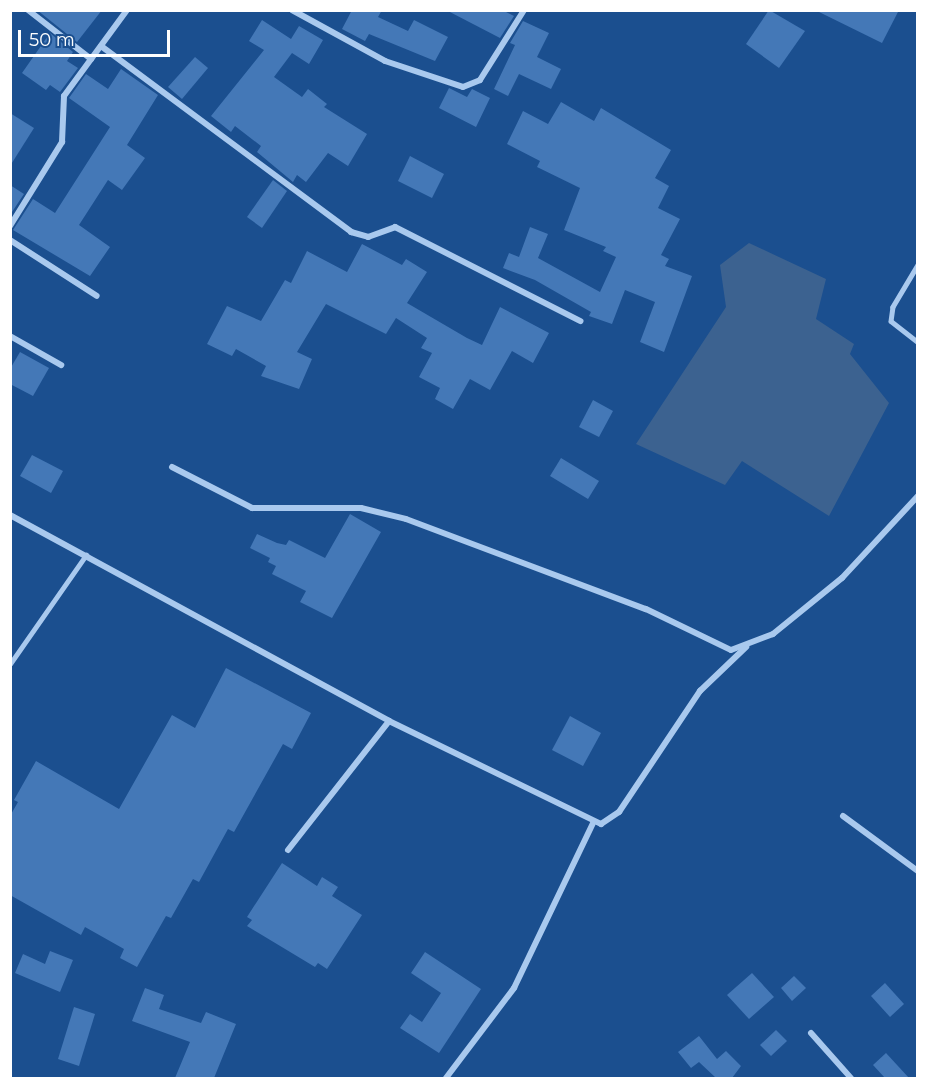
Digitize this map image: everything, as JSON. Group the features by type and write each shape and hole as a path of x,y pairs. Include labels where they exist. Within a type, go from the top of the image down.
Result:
{"street":[{"path":"28,10 91,59"},
{"path":"10,226 62,142 63,96 127,10"},
{"path":"292,10 385,61 463,87 480,80 524,10"},
{"path":"101,46 351,232 368,237 395,227 580,321"},
{"path":"10,240 97,296"},
{"path":"10,336 61,365"},
{"path":"172,468 252,508 384,512 646,609 717,647 746,647"},
{"path":"10,515 389,721 593,823 614,819 700,691 746,647 772,634 842,578 918,496"},
{"path":"288,850 389,721"},
{"path":"843,816 918,871"},
{"path":"446,1078 514,988 593,823"},
{"path":"811,1033 851,1078"}],"lane":[{"path":"918,265 893,308 891,321 918,342"},
{"path":"10,664 86,555"}],"water":[{"path":"749,243 826,279 816,319 854,344 850,354 889,403 829,516 742,461 725,485 636,444 726,307 720,265"}],"building":[{"path":"37,10 102,10 77,42"},
{"path":"352,10 382,10 378,17 408,31 414,20 448,37 435,61 369,34 365,41 342,29"},
{"path":"446,10 502,10 514,16 500,38"},
{"path":"769,10 805,31 779,68 746,44"},
{"path":"815,10 899,10 882,43"},
{"path":"262,20 291,39 299,26 323,40 309,64 292,53 274,77 302,97 308,89 327,104 324,107 367,134 348,166 328,153 306,182 297,175 293,182 257,152 261,146 235,126 231,132 211,116 264,50 249,41"},
{"path":"523,21 549,33 537,57 561,69 551,89 519,74 508,96 494,89 515,45 510,43"},
{"path":"50,33 73,52 67,61 78,68 60,92 50,85 46,90 22,73"},
{"path":"195,57 208,68 182,99 168,87"},
{"path":"121,69 158,95 127,145 145,158 122,190 108,180 79,225 110,247 90,276 13,230 33,199 55,213 110,127 69,98 86,74 108,89"},
{"path":"449,88 467,97 472,89 490,98 476,127 439,108"},
{"path":"561,102 594,121 601,108 671,150 655,178 669,186 658,208 680,219 661,255 669,259 665,266 692,276 664,352 640,342 655,302 625,290 612,324 589,316 591,312 535,280 503,268 509,253 519,257 530,227 548,234 538,258 600,292 616,257 603,251 606,247 564,230 580,188 537,167 540,161 507,144 523,111 548,124"},
{"path":"10,113 34,128 10,166"},
{"path":"410,156 444,174 432,198 398,181"},
{"path":"273,180 287,191 262,228 247,217"},
{"path":"10,185 24,194 10,215"},
{"path":"362,244 402,265 406,259 427,272 407,303 467,338 482,345 500,307 549,333 533,363 512,351 490,390 470,379 453,409 435,399 440,388 419,377 432,353 421,348 427,338 396,318 386,334 326,304 297,352 312,359 299,389 261,376 266,366 236,349 232,356 207,344 227,306 261,321 285,280 291,283 307,251 347,272"},
{"path":"20,352 49,368 33,396 10,384 10,369"},
{"path":"593,400 613,411 599,437 579,427"},
{"path":"32,455 63,471 51,493 20,476"},
{"path":"561,458 599,481 588,499 550,476"},
{"path":"350,514 381,532 332,618 300,602 306,591 272,574 276,566 268,562 270,558 250,548 257,534 286,545 289,540 325,558"},
{"path":"226,668 311,713 292,749 283,744 234,832 228,829 199,882 193,879 171,918 166,916 137,967 120,958 124,949 85,927 81,935 10,895 10,816 18,802 14,800 36,761 119,809 172,715 195,728"},
{"path":"570,716 601,733 583,766 552,750"},
{"path":"282,863 317,886 322,877 338,887 332,896 362,915 327,969 318,963 315,967 247,926 252,920 247,917"},
{"path":"50,951 73,960 60,992 15,973 23,954 45,964"},
{"path":"425,952 481,989 439,1053 400,1028 410,1014 422,1022 441,993 411,973"},
{"path":"752,973 774,997 749,1019 727,995"},
{"path":"794,976 806,988 792,1001 781,988"},
{"path":"885,983 904,1004 890,1017 871,996"},
{"path":"145,988 164,995 159,1009 201,1023 206,1012 236,1024 214,1078 175,1078 190,1042 132,1021"},
{"path":"74,1007 95,1014 79,1066 58,1059"},
{"path":"776,1030 787,1041 771,1056 760,1045"},
{"path":"699,1036 717,1059 726,1051 741,1066 732,1078 716,1078 699,1062 691,1068 678,1052"},
{"path":"886,1053 909,1078 885,1078 873,1065"}]}
